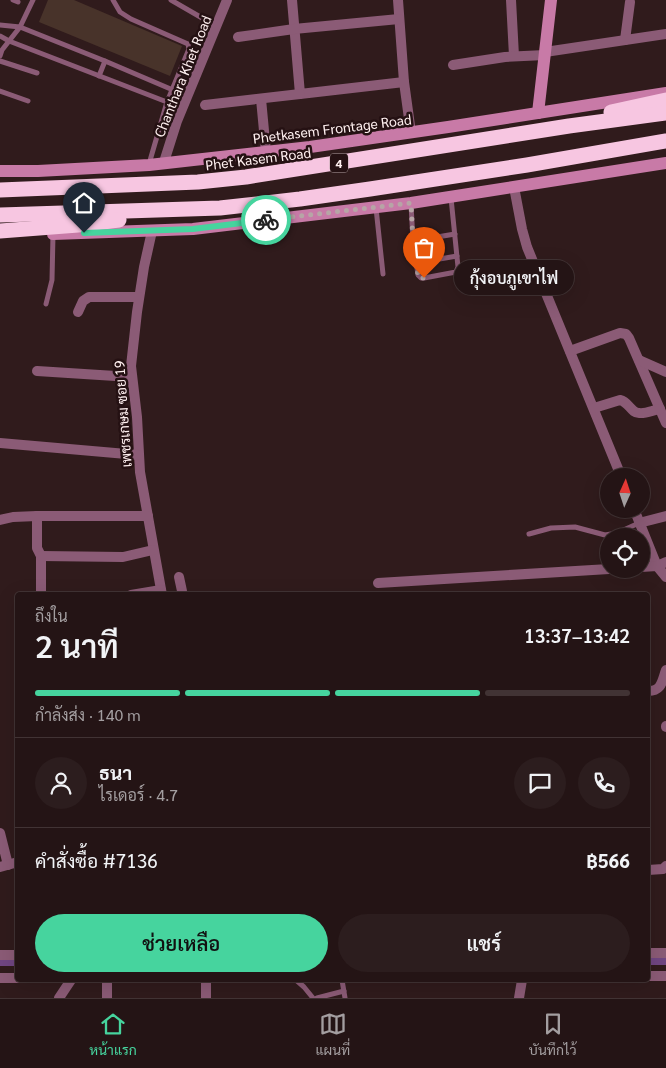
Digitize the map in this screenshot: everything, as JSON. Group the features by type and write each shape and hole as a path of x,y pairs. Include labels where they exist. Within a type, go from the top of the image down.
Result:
{"highway":[{"path":"520,134 666,100"},
{"name":"Phet Kasem Road","path":"5,190 198,182 246,177 666,113"},
{"name":"4","path":"0,215 220,208 370,189 666,141"},
{"path":"552,160 666,151"},
{"path":"0,232 78,225 220,208"}],"main road":[{"path":"538,113 551,0"},
{"name":"Phetkasem Frontage Road","path":"0,171 38,171 149,165 310,147 411,133 666,92"},
{"path":"0,232 53,234 193,229 411,203 666,163"}],"street":[{"name":"Chanthara Khet Road","path":"164,162 177,121 227,0"},
{"path":"292,0 300,94"},
{"path":"398,0 404,82 411,133"},
{"path":"511,0 514,56"},
{"path":"625,40 630,2"},
{"path":"238,37 294,29 399,19"},
{"path":"453,65 666,34"},
{"path":"205,105 404,82"},
{"path":"261,99 266,152"},
{"path":"514,187 527,247 618,468"},
{"name":"เพชรเกษม ซอย 19","path":"152,231 144,267 131,357 140,472 161,592"},
{"path":"78,312 83,300 89,297 139,297"},
{"path":"570,351 624,333 629,338 666,423"},
{"path":"638,360 666,372"},
{"path":"37,371 132,377"},
{"path":"594,408 624,400 637,413 641,414 660,409"},
{"path":"0,443 138,455"},
{"path":"37,516 36,542 41,556 41,592"},
{"path":"0,520 13,517 37,516 148,516"},
{"path":"639,523 666,516"},
{"path":"637,518 662,564 666,577"},
{"path":"41,556 123,557 153,550"},
{"path":"378,583 600,570"},
{"path":"179,577 182,592"},
{"path":"650,691 660,687 666,670"},
{"path":"0,833 8,865"},
{"path":"650,870 663,869 666,866"},
{"path":"650,953 666,953"},
{"path":"0,955 15,955"},
{"path":"650,976 666,976"},
{"path":"0,978 15,978"},
{"path":"60,998 70,982"},
{"path":"107,982 107,998"},
{"path":"206,982 206,998"},
{"path":"519,998 522,982"}],"lane":[{"path":"0,56 2,50 20,27 33,0"},
{"path":"113,0 120,12 131,20 188,44 188,54 167,102 149,165"},
{"path":"171,0 209,22"},
{"path":"0,25 20,27 187,96"},
{"path":"0,36 167,102"},
{"path":"0,61 37,73"},
{"path":"99,76 105,61"},
{"path":"0,91 28,101"},
{"path":"411,203 413,241 418,275 420,278 424,278 456,272 458,267 451,197"},
{"path":"376,207 383,274"},
{"path":"46,304 52,280 53,234"},
{"path":"413,241 455,234"},
{"path":"416,262 457,256"},
{"path":"529,534 552,528 575,527 605,535 617,533 639,523"},
{"path":"298,982 313,998"},
{"path":"342,982 345,998"},
{"path":"317,998 344,992"}],"building":[{"path":"48,0 74,0 182,46 170,76 39,22"}],"waterway":[{"path":"650,960 666,960"},
{"path":"0,961 15,961"}],"way so far":[{"path":"266,220 411,203 413,241 418,275 420,278 424,278"}],"place":[{"name":"กุ้งอบภูเขาไฟ","path":"424,278"}],"route":[{"path":"84,233 193,229 266,220"}]}
